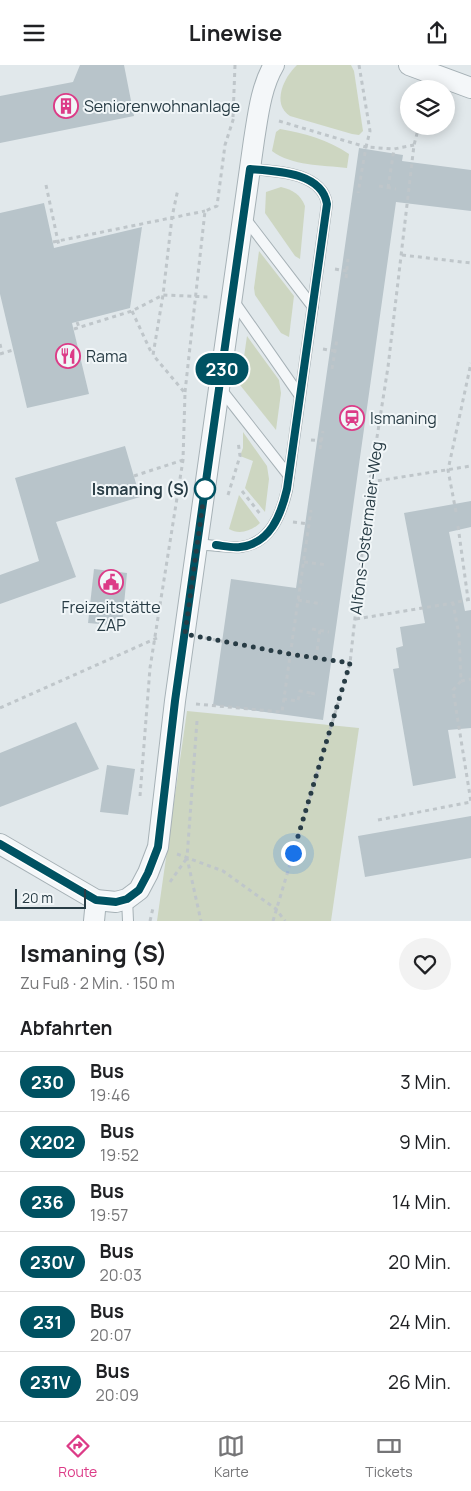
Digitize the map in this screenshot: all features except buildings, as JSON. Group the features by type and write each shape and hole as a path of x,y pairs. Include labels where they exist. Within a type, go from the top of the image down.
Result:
{"street":[{"path":"0,844 96,900 116,902 127,899 139,890 158,847 175,701 258,115 268,76 274,65"},
{"path":"409,65 432,69 471,88"},
{"path":"94,921 96,900"}],"lane":[{"path":"197,544 239,547 254,544 267,534 277,520 283,506 289,475 313,307 327,204 326,196 320,187 311,180 279,172 250,169"},
{"path":"243,217 313,307"},
{"path":"232,299 300,396"},
{"path":"219,388 289,475"},
{"path":"127,899 128,921"}],"path":[{"path":"53,242 205,211 217,206 225,145 233,117 235,65"},
{"path":"358,193 370,131 359,65"},
{"path":"233,117 258,115 366,147 394,149 414,145"},
{"name":"Alfons-Ostermaier-Weg","path":"273,921 350,663 370,482 388,367 417,135"},
{"path":"388,188 394,149"},
{"path":"46,185 59,246"},
{"path":"379,186 396,189"},
{"path":"153,355 163,295 172,217 178,189"},
{"path":"139,802 150,667 183,460 185,393 205,211"},
{"path":"402,255 471,263"},
{"path":"346,278 348,259"},
{"path":"74,329 132,311 163,295 196,295 232,299"},
{"path":"132,311 153,355 185,393"},
{"path":"77,322 79,327"},
{"path":"332,369 337,339"},
{"path":"0,344 1,354 13,350"},
{"path":"456,512 448,470 471,363"},
{"path":"320,449 323,431"},
{"path":"134,476 183,460"},
{"path":"370,482 471,466"},
{"path":"175,701 282,712 311,510"},
{"path":"356,619 470,599 458,526"},
{"path":"304,562 327,565"},
{"path":"298,600 322,604"},
{"path":"453,603 459,635 461,681"},
{"path":"312,629 329,632"},
{"path":"316,658 320,630"},
{"path":"0,709 155,638 185,634 290,654 350,663"},
{"path":"205,648 206,638"},
{"path":"378,820 471,803 453,690 461,681 471,679"},
{"path":"283,699 298,701 300,691 311,693 310,697 311,693"},
{"path":"303,692 319,695"},
{"path":"198,704 187,858 201,921"},
{"path":"158,847 223,871 276,909 285,921"}],"green space":[{"path":"297,65 351,65 354,71 363,131 359,135 290,116 284,111 280,98 284,83"},
{"path":"280,129 316,138 341,149 349,154 347,168 308,164 280,156 272,151 276,132"},
{"path":"281,187 296,193 305,206 300,259 295,256 265,213 266,192"},
{"path":"259,251 294,296 289,337 281,333 255,295 254,288"},
{"path":"247,336 279,380 281,393 276,430 240,385"},
{"path":"243,432 267,466 269,479 265,512 245,488 253,461 240,456 243,448"},
{"path":"239,495 260,523 249,530 237,532 229,529"},
{"path":"187,711 359,728 331,921 157,921"}],"bus line":[{"name":"230","path":"0,844 96,900 116,902 127,899 139,890 148,873 158,847 175,701 250,169 279,172 311,180 320,187 326,196 327,204 287,489 277,520 267,534 254,544 239,547 216,545"}],"place":[{"name":"Seniorenwohnanlage","path":"66,106"},
{"name":"Rama","path":"68,356"},
{"name":"Ismaning","path":"352,418"},
{"name":"Ismaning (S)","path":"205,489"},
{"name":"Freizeitstätte ZAP","path":"111,582"}],"route":[{"path":"205,489 206,480 185,634 290,654 350,663 293,853"}]}
